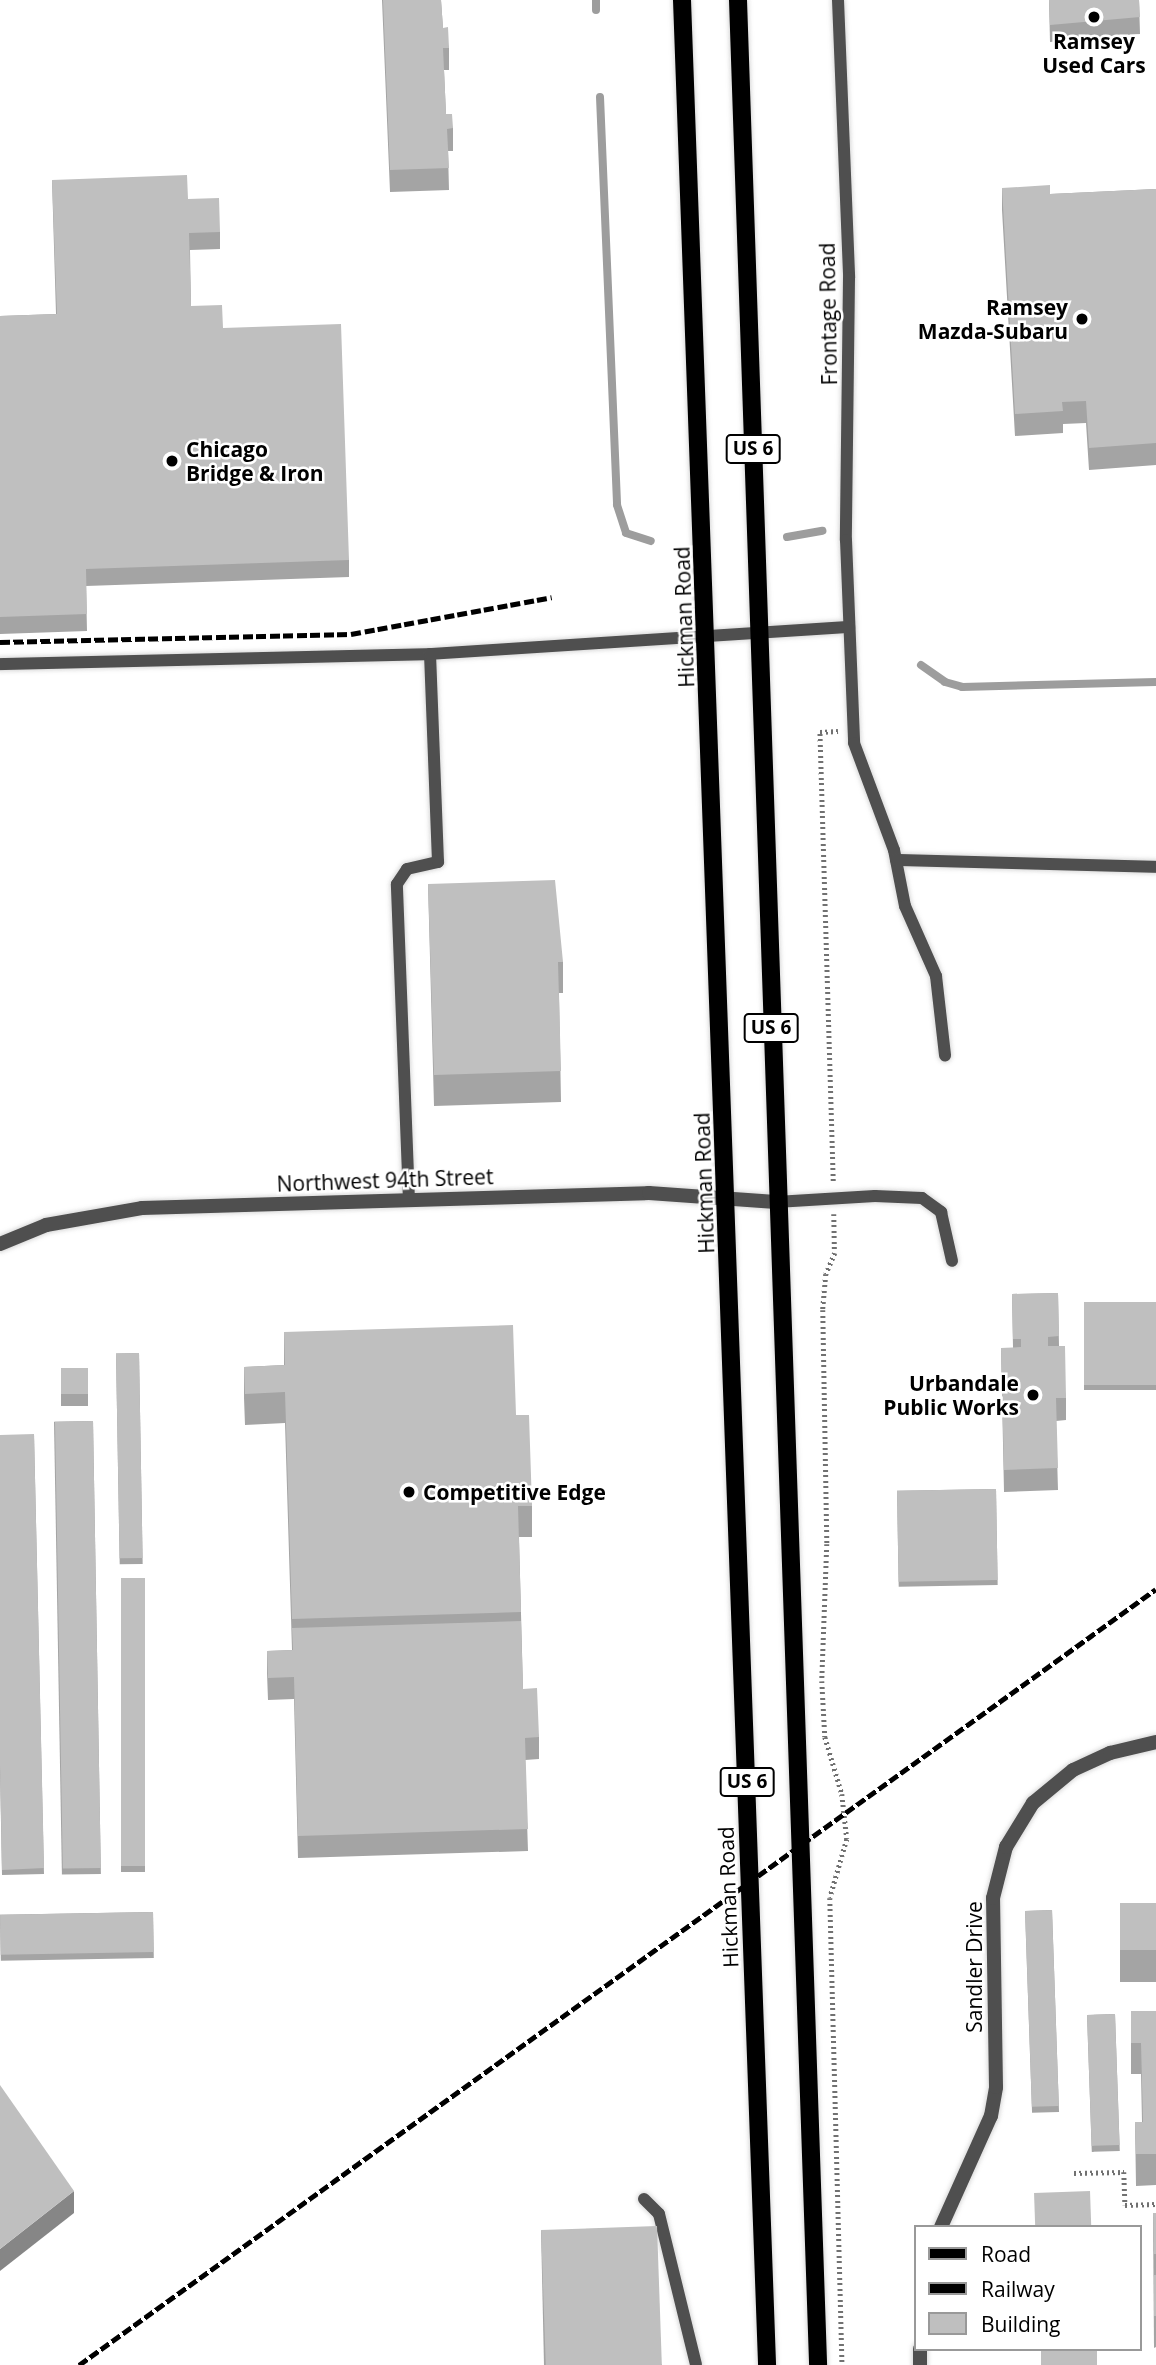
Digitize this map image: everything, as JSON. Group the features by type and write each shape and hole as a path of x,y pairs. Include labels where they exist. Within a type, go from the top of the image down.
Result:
{"main road":[{"name":"Hickman Road","path":"682,0 708,638 767,2365"},
{"name":"US 6","path":"738,0 776,1202 818,2365"}],"street":[{"name":"Northwest 94th Street","path":"0,1244 46,1225 130,1210 649,1194 776,1202"},
{"name":"Sandler Drive","path":"943,2225 991,2116 996,2087 993,1898 1006,1847 1033,1803 1073,1770 1110,1753 1156,1742"}],"lane":[{"name":"Frontage Road","path":"838,0 849,278 849,627 853,731 896,860 905,906 936,976 945,1055"},
{"path":"0,663 429,654 759,635 849,627"},
{"path":"409,1201 397,884 407,869 438,862 429,654"},
{"path":"896,860 1156,867"},
{"path":"776,1202 833,1198 922,1198 941,1212 952,1261"},
{"path":"644,2199 659,2214 696,2365"}],"path":[{"path":"842,2365 830,1898 847,1839 842,1794 825,1737 822,1681 828,1544 823,1310 826,1274 835,1253 820,732 853,731"},
{"path":"1074,2173 1124,2172 1125,2205 1156,2204"}],"building":[{"path":"383,0 441,0 443,28 448,27 449,48 443,48 446,114 452,114 453,128 447,129 449,168 390,170"},
{"path":"1049,0 1139,0 1140,17 1050,25"},
{"name":"Chicago Bridge & Iron","path":"187,175 188,199 219,198 220,232 189,233 191,306 222,305 223,328 341,324 349,560 86,569 87,614 0,617 0,316 57,314 52,180"},
{"name":"Ramsey Mazda-Subaru","path":"1050,185 1050,194 1156,189 1156,443 1089,448 1086,401 1062,402 1063,411 1015,414 1002,188"},
{"path":"555,880 563,962 558,962 561,1071 434,1075 428,884"},
{"name":"Urbandale Public Works","path":"1058,1293 1059,1336 1048,1337 1048,1346 1065,1346 1066,1398 1056,1398 1058,1468 1004,1470 1001,1348 1021,1347 1021,1339 1013,1339 1012,1294"},
{"path":"1084,1302 1156,1302 1156,1385 1084,1385"},
{"name":"Competitive Edge","path":"513,1325 516,1415 529,1415 532,1506 518,1506 521,1612 292,1619 285,1392 245,1394 244,1367 285,1365 284,1332"},
{"path":"116,1353 139,1353 143,1558 120,1558"},
{"path":"61,1368 88,1368 88,1394 61,1394"},
{"path":"93,1421 101,1868 63,1869 55,1422"},
{"path":"34,1434 44,1868 2,1870 0,1435"},
{"path":"996,1489 998,1580 899,1582 897,1491"},
{"path":"121,1578 145,1578 145,1866 121,1866"},
{"path":"521,1621 523,1689 537,1688 539,1737 525,1738 528,1829 298,1836 294,1677 268,1678 267,1651 293,1650 292,1628"},
{"path":"1120,1903 1156,1903 1156,1950 1120,1950"},
{"path":"1052,1910 1059,2106 1032,2107 1025,1911"},
{"path":"153,1912 154,1952 1,1955 0,1915"},
{"path":"1131,2011 1156,2011 1156,2154 1136,2154 1135,2122 1143,2122 1141,2043 1131,2043"},
{"path":"1115,2014 1120,2145 1092,2146 1087,2015"},
{"path":"0,2085 74,2191 0,2249"},
{"path":"1090,2191 1091,2225 1035,2225 1034,2193"},
{"path":"1153,2213 1156,2213 1156,2254 1154,2254"},
{"path":"657,2226 662,2365 546,2365 541,2230"},
{"path":"1156,2275 1156,2316 1154,2316"},
{"path":"1041,2351 1097,2351 1097,2365 1041,2365"}],"waterway":[{"path":"596,0 596,10"},
{"path":"600,97 617,505 626,533 651,541"},
{"path":"787,537 822,531"},
{"path":"921,665 945,682 962,687 1156,682"}],"railway":[{"path":"0,642 351,634 552,597"},
{"path":"79,2365 1156,1589"}],"place":[{"name":"Ramsey Used Cars","path":"1094,17"},
{"name":"Ramsey Mazda-Subaru","path":"1082,319"},
{"name":"Chicago Bridge & Iron","path":"172,461"},
{"name":"Urbandale Public Works","path":"1033,1395"},
{"name":"Competitive Edge","path":"409,1492"}]}
